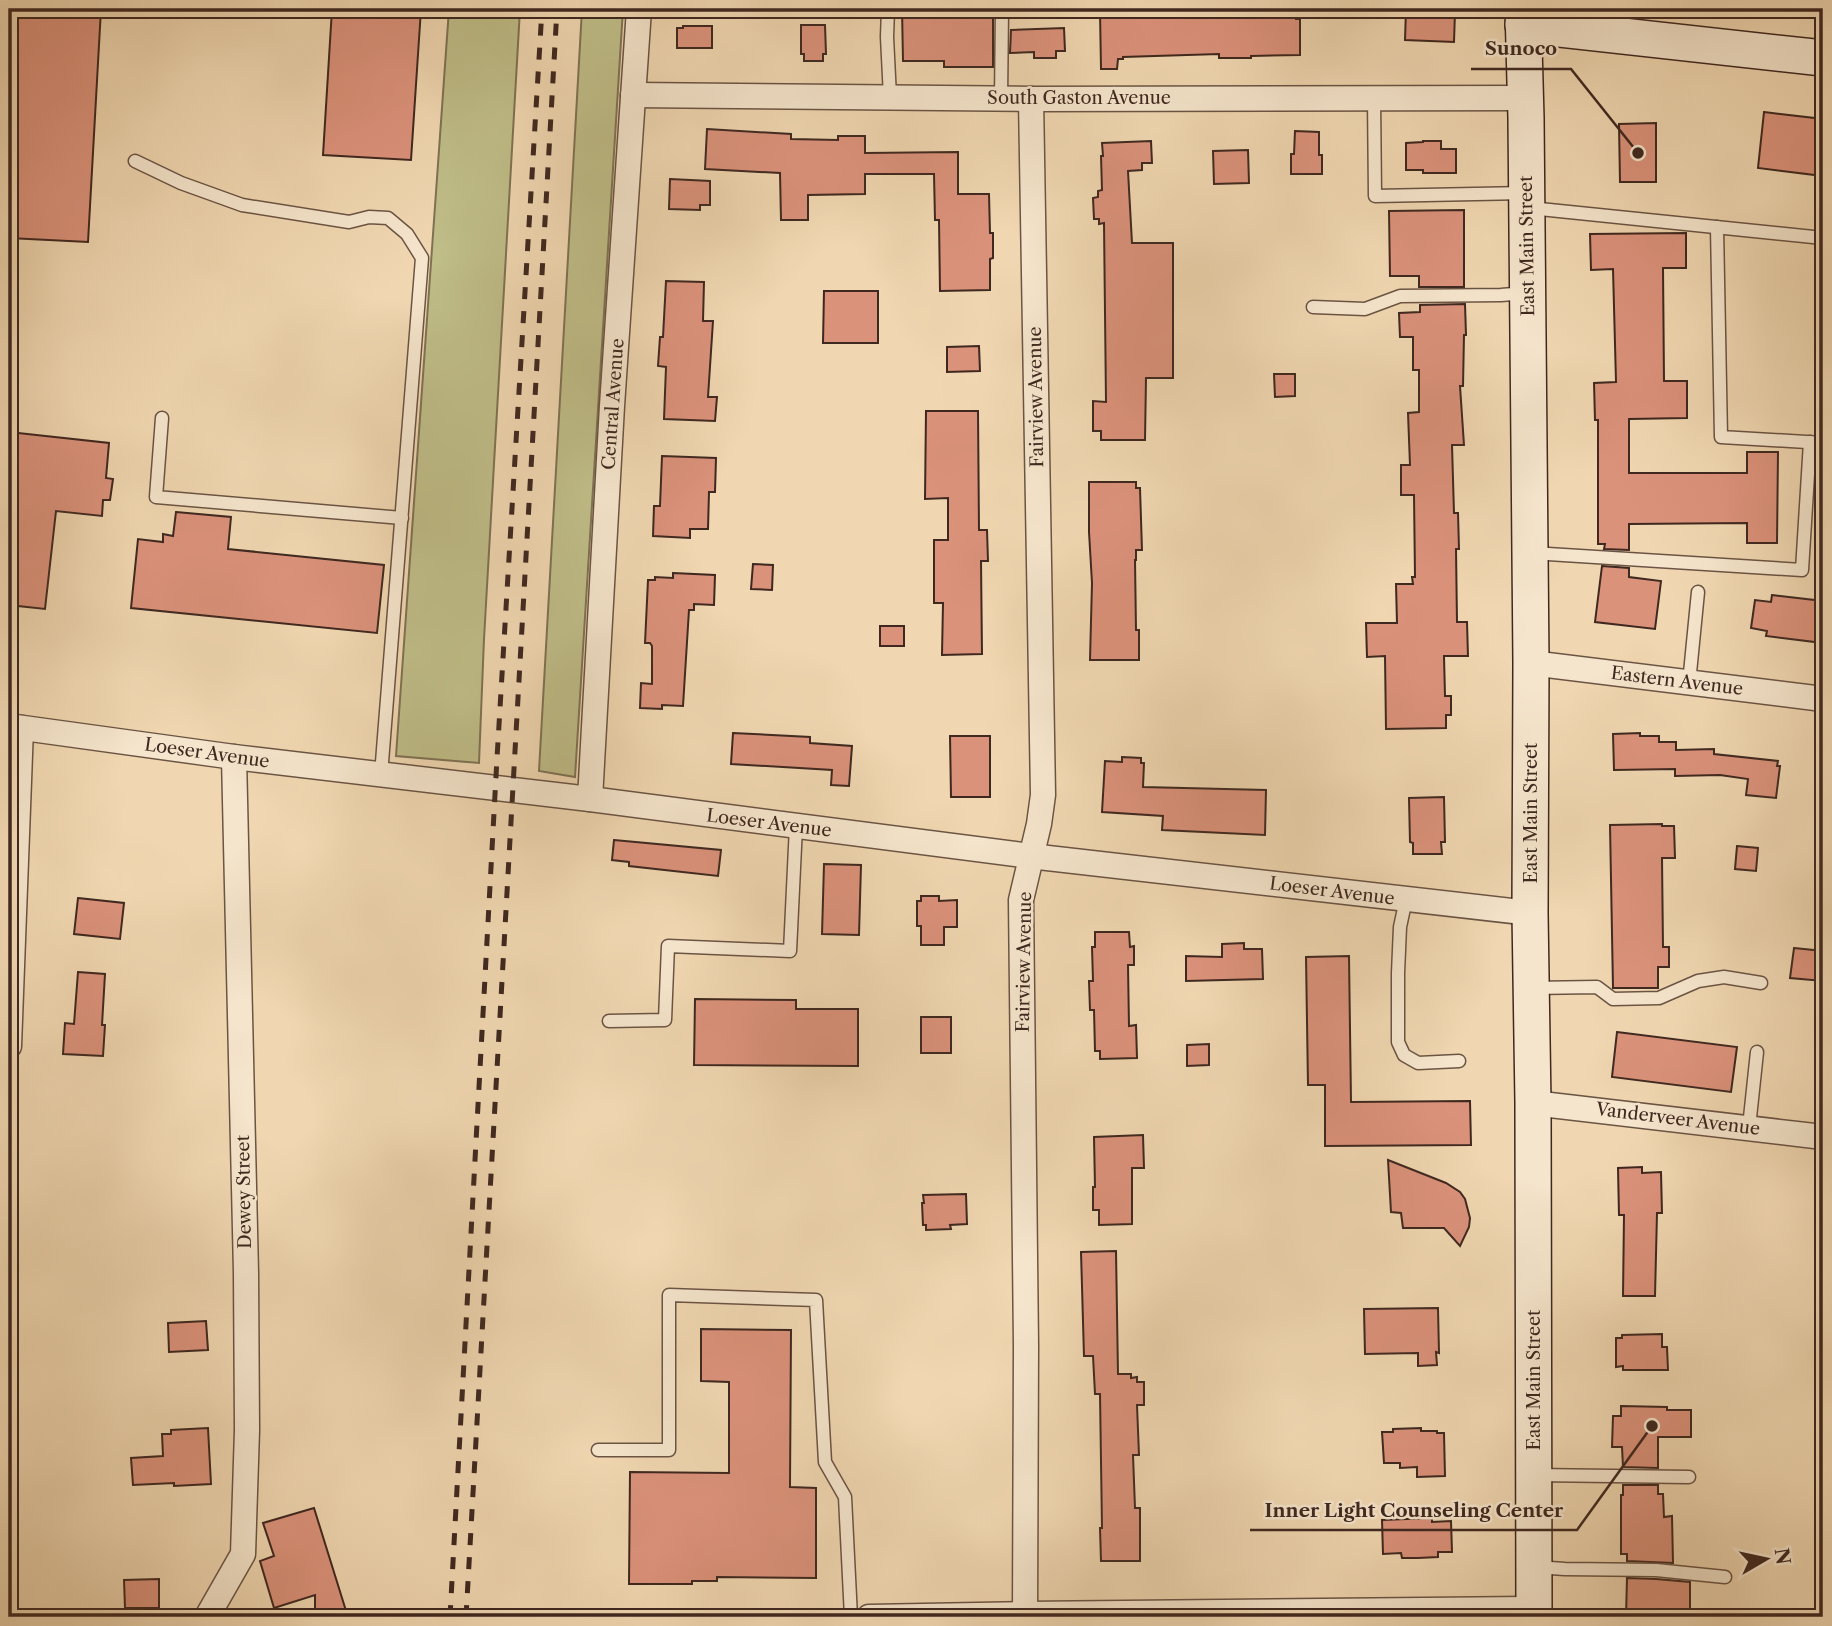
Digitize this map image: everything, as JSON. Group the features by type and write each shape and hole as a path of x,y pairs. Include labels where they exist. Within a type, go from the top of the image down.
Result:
{"street":[{"name":"Central Avenue","path":"590,799 612,406 639,9"},
{"path":"1523,17 1823,58"},
{"name":"East Main Street","path":"1523,17 1531,663 1534,1613"},
{"name":"South Gaston Avenue","path":"633,95 1000,99 1525,98"},
{"name":"Fairview Avenue","path":"1025,1615 1026,1346 1021,900 1043,795 1031,99"},
{"name":"Eastern Avenue","path":"1531,663 1823,699"},
{"path":"9,1046 15,727"},
{"name":"Loeser Avenue","path":"15,727 234,757 590,799 1030,856 1531,914"},
{"name":"Dewey Street","path":"207,1617 243,1554 247,1430 234,757"},
{"name":"Vanderveer Avenue","path":"1533,1103 1823,1137"},
{"path":"869,1617 1534,1613"}],"lane":[{"path":"888,9 890,97"},
{"path":"1000,99 1002,9"},
{"path":"1374,98 1375,197 1526,200 1717,227 1823,238"},
{"path":"135,161 181,183 242,205 349,222 369,216 388,218 407,233 422,258 381,775"},
{"path":"1530,552 1802,570 1817,443 1721,437 1717,227"},
{"path":"1313,307 1365,309 1400,296 1528,293"},
{"path":"162,418 156,497 402,518"},
{"path":"1689,683 1698,592"},
{"path":"609,1021 665,1020 668,946 790,951 796,826"},
{"path":"1406,899 1400,927 1398,1042 1404,1055 1418,1063 1459,1061"},
{"path":"1532,988 1597,986 1613,999 1659,998 1698,981 1724,977 1761,984"},
{"path":"1749,1127 1757,1052"},
{"path":"598,1450 669,1450 669,1295 816,1300 825,1462 845,1497 851,1617"},
{"path":"1534,1475 1689,1477"},
{"path":"1534,1567 1657,1570 1725,1577"}],"shaded area":[{"path":"449,9 520,9 479,763 396,756"},
{"path":"582,9 623,9 575,777 539,771"}],"building":[{"path":"9,9 101,9 88,242 9,238"},
{"path":"332,9 421,9 411,160 323,155"},
{"path":"902,9 993,9 993,67 944,67 944,61 903,61"},
{"path":"1219,9 1296,9 1296,19 1300,19 1300,55 1251,58 1219,58 1219,54 1123,57 1118,59 1117,69 1101,69 1100,11 1119,11 1119,17 1219,14"},
{"path":"1406,9 1450,9 1450,12 1455,12 1454,42 1405,40"},
{"path":"801,25 825,25 826,54 823,54 823,61 804,61 804,54 801,54"},
{"path":"712,26 712,48 677,48 677,28"},
{"path":"1064,28 1065,51 1056,51 1056,58 1034,58 1034,52 1010,53 1011,30"},
{"path":"1764,112 1823,119 1823,176 1758,168"},
{"path":"1656,123 1656,182 1620,182 1619,124"},
{"path":"707,129 791,134 791,139 838,140 838,136 865,136 865,153 958,152 958,194 989,194 990,233 993,233 990,290 940,291 939,220 935,220 934,174 865,174 865,194 808,195 808,220 781,220 780,173 705,169"},
{"path":"1295,131 1319,132 1322,174 1291,174"},
{"path":"1151,141 1152,163 1142,163 1142,170 1128,171 1132,243 1173,243 1173,378 1146,378 1145,440 1101,440 1101,431 1093,431 1093,401 1106,402 1104,223 1099,224 1099,219 1094,219 1093,198 1098,197 1098,191 1102,190 1102,143"},
{"path":"1441,141 1441,149 1456,149 1456,173 1406,170 1406,143"},
{"path":"1248,150 1249,183 1214,184 1213,151"},
{"path":"670,179 710,181 710,205 700,205 700,210 669,209"},
{"path":"1464,210 1464,287 1419,287 1419,276 1390,276 1389,211"},
{"path":"1686,233 1686,268 1663,268 1664,381 1687,381 1687,418 1629,419 1629,473 1747,473 1747,452 1778,452 1777,543 1747,543 1747,523 1629,524 1629,550 1604,549 1605,544 1598,544 1598,420 1595,420 1594,383 1616,382 1613,269 1591,270 1590,234"},
{"path":"666,281 704,282 703,321 713,321 708,397 717,397 715,421 664,419 666,367 658,366 660,337 663,337"},
{"path":"824,291 878,291 878,343 823,343"},
{"path":"1465,304 1463,386 1460,386 1464,445 1452,445 1454,513 1458,513 1457,622 1467,622 1468,656 1444,656 1445,696 1451,696 1451,715 1446,715 1446,728 1386,729 1385,656 1367,657 1366,623 1397,623 1396,584 1413,584 1412,577 1415,577 1414,495 1401,495 1401,465 1410,465 1408,413 1419,412 1419,370 1413,370 1413,337 1400,337 1399,313 1420,312 1420,305"},
{"path":"979,346 980,371 947,372 947,347"},
{"path":"1274,374 1295,374 1295,396 1275,397"},
{"path":"926,411 978,411 979,530 987,530 988,561 981,561 982,654 942,655 943,603 934,603 934,540 948,540 948,498 925,499"},
{"path":"9,432 109,443 106,478 113,479 110,500 103,500 102,516 56,511 45,609 9,605 9,543 13,506 9,506"},
{"path":"662,456 716,458 715,492 709,492 708,529 690,529 690,538 653,536 654,506 660,506"},
{"path":"1089,482 1136,482 1136,488 1140,488 1142,550 1136,550 1135,560 1139,660 1090,660 1092,583"},
{"path":"176,512 231,517 228,549 384,565 377,633 131,608 138,539 163,542 163,534 173,536"},
{"path":"753,564 773,565 772,590 751,589"},
{"path":"1602,566 1629,568 1629,577 1661,581 1655,629 1595,622"},
{"path":"673,573 715,575 714,605 694,604 694,610 689,610 683,706 640,708 641,683 652,684 652,646 645,643 648,580 655,580 655,577 673,578"},
{"path":"1772,595 1823,601 1823,643 1766,636 1767,631 1751,628 1755,600 1771,602"},
{"path":"880,626 904,626 904,646 880,646"},
{"path":"733,733 810,737 810,743 852,746 849,786 831,785 832,770 731,764"},
{"path":"1640,733 1640,736 1659,736 1659,742 1676,742 1676,750 1714,749 1714,754 1778,761 1777,766 1780,766 1776,798 1746,795 1748,779 1720,775 1675,776 1675,769 1614,770 1613,734"},
{"path":"950,736 990,736 990,797 951,797"},
{"path":"1122,757 1141,758 1141,763 1144,763 1143,787 1266,790 1265,835 1162,830 1163,816 1102,812 1105,761 1122,762"},
{"path":"1444,797 1445,842 1441,842 1442,854 1413,854 1413,843 1410,842 1409,798"},
{"path":"1610,825 1674,826 1675,858 1662,858 1663,947 1669,947 1669,967 1658,967 1658,988 1613,988"},
{"path":"614,840 721,850 718,876 629,866 629,862 612,860"},
{"path":"1737,846 1758,848 1756,871 1735,869"},
{"path":"824,864 861,865 859,935 822,934"},
{"path":"921,896 939,896 939,901 957,900 957,927 944,927 944,945 921,945 921,926 917,926 917,901 921,901"},
{"path":"78,898 124,903 120,939 74,934"},
{"path":"1095,932 1129,932 1130,947 1134,946 1134,965 1128,965 1129,1026 1136,1025 1137,1058 1100,1059 1100,1051 1095,1051 1094,1010 1090,1010 1089,981 1093,981 1092,947 1095,947"},
{"path":"1244,943 1244,949 1262,949 1263,979 1186,981 1186,956 1222,957 1222,944"},
{"path":"1794,948 1823,951 1823,981 1790,978"},
{"path":"1349,956 1351,1102 1470,1101 1471,1145 1325,1146 1325,1085 1308,1085 1306,957"},
{"path":"78,972 105,974 103,1056 63,1054 65,1023 74,1024"},
{"path":"695,999 796,1000 796,1009 858,1009 858,1066 694,1065"},
{"path":"921,1017 951,1017 951,1053 921,1053"},
{"path":"1617,1032 1737,1047 1731,1092 1612,1077"},
{"path":"1209,1044 1209,1065 1187,1066 1187,1045"},
{"path":"1143,1135 1144,1168 1132,1168 1132,1224 1099,1225 1099,1210 1093,1210 1094,1137"},
{"path":"1388,1160 1446,1183 1460,1192 1465,1199 1470,1218 1460,1246 1444,1228 1403,1228 1401,1213 1391,1212"},
{"path":"1642,1167 1642,1173 1661,1172 1662,1213 1657,1213 1655,1296 1623,1296 1624,1215 1619,1215 1618,1168"},
{"path":"966,1194 967,1224 950,1225 951,1229 926,1230 926,1225 923,1225 923,1195"},
{"path":"1116,1251 1118,1374 1131,1374 1131,1378 1137,1377 1137,1382 1144,1382 1144,1405 1137,1405 1139,1455 1133,1455 1135,1508 1140,1508 1140,1561 1101,1561 1100,1394 1095,1394 1093,1356 1084,1356 1081,1252"},
{"path":"1438,1308 1437,1365 1418,1366 1418,1353 1365,1354 1364,1309"},
{"path":"206,1321 208,1350 169,1352 168,1323"},
{"path":"701,1329 791,1330 790,1487 816,1488 816,1578 717,1577 717,1581 692,1581 692,1584 629,1584 630,1472 729,1473 729,1382 701,1381"},
{"path":"1662,1334 1662,1347 1667,1347 1668,1370 1623,1370 1623,1366 1616,1367 1616,1338 1622,1338 1622,1335"},
{"path":"1621,1406 1691,1410 1691,1437 1658,1437 1658,1468 1623,1467 1622,1447 1612,1447 1613,1416 1621,1416"},
{"path":"208,1428 211,1484 133,1485 131,1458 163,1456 162,1434 171,1434 171,1430"},
{"path":"1421,1428 1421,1431 1444,1433 1445,1476 1417,1477 1417,1467 1400,1468 1400,1463 1384,1463 1382,1432"},
{"path":"1623,1485 1658,1485 1658,1494 1663,1494 1664,1517 1672,1516 1673,1563 1627,1561 1627,1554 1621,1554"},
{"path":"314,1508 347,1614 315,1615 315,1595 274,1608 260,1561 274,1556 263,1523"},
{"path":"1432,1518 1432,1522 1451,1521 1452,1552 1438,1552 1438,1557 1418,1558 1402,1558 1401,1553 1383,1554 1382,1520"},
{"path":"1627,1578 1690,1582 1690,1617 1626,1617"},
{"path":"159,1579 159,1608 125,1608 124,1580"}],"railway":[{"path":"450,1617 497,758 542,9"},
{"path":"466,1617 557,9"}],"place":[{"name":"Sunoco","path":"1638,153"},
{"name":"Inner Light Counseling Center","path":"1652,1426"}]}
